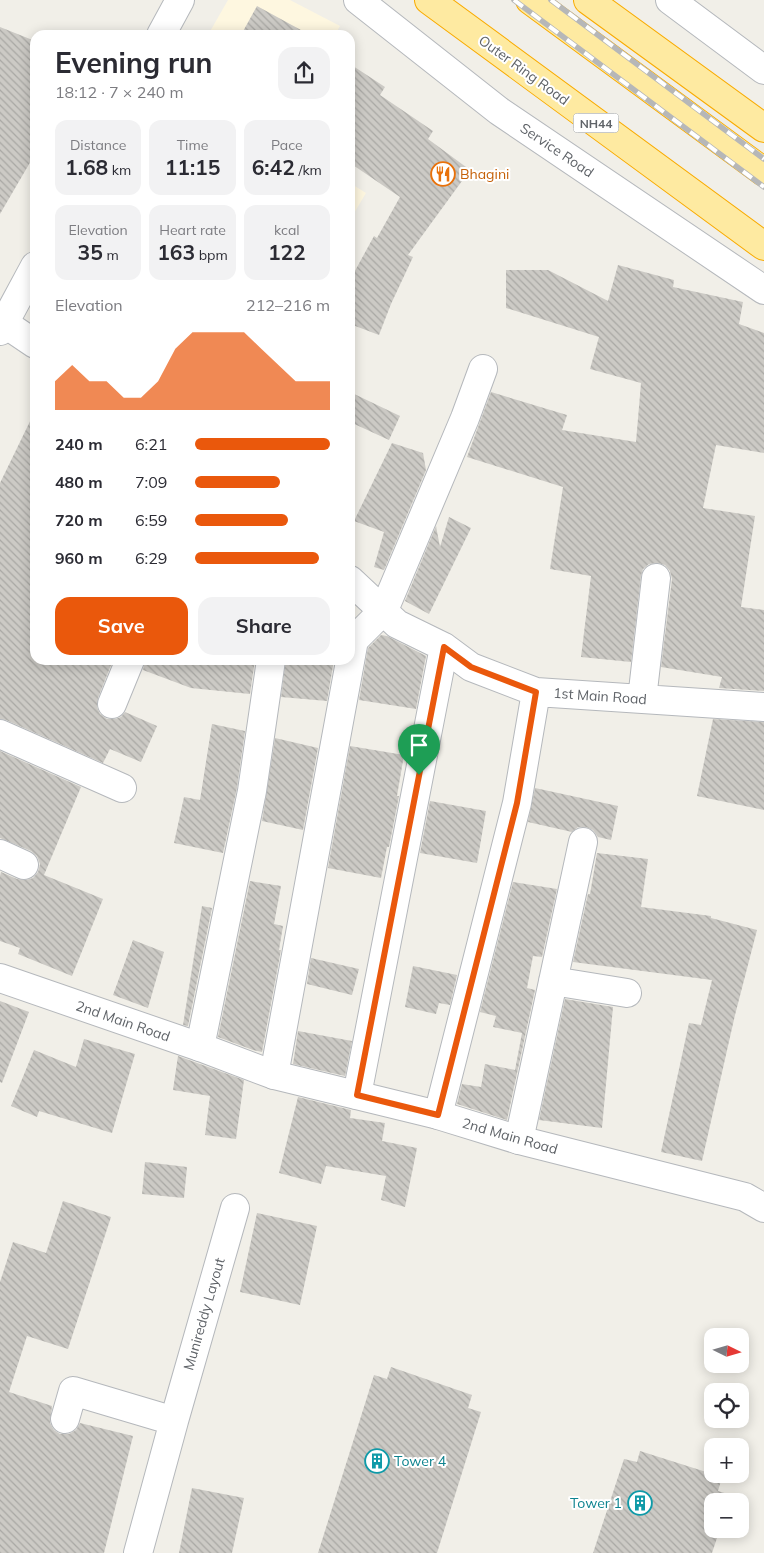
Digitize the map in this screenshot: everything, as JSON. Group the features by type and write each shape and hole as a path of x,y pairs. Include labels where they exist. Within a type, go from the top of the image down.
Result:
{"highway":[{"name":"Outer Ring Road","path":"429,0 764,246"},
{"path":"530,0 764,172"},
{"path":"588,0 764,128"}],"street":[{"path":"164,30 180,0"},
{"name":"Service Road","path":"358,0 499,111 764,290"},
{"path":"670,0 764,70"},
{"path":"30,275 2,327 30,341"},
{"path":"355,639 384,610 465,418 483,369"},
{"path":"642,699 656,578"},
{"name":"1st Main Road","path":"355,584 397,624 444,647 471,667 536,692 764,707"},
{"path":"357,1095 444,647"},
{"path":"112,704 128,665"},
{"path":"200,1047 252,791 269,665"},
{"path":"274,1076 349,665"},
{"path":"438,1115 517,803 536,692"},
{"path":"0,734 122,788"},
{"path":"519,1140 583,842"},
{"name":"2nd Main Road","path":"0,978 200,1047 274,1076 438,1115 519,1140 745,1197 764,1208"},
{"path":"553,981 627,993"},
{"name":"Munireddy Layout","path":"138,1553 234,1208"},
{"path":"64,1419 73,1391 174,1421"}],"shaded area":[{"path":"228,0 290,0 340,26 338,30 211,30"},
{"path":"355,186 366,193 355,212"}],"building":[{"path":"257,6 301,30 244,30"},
{"path":"0,27 30,39 30,163 0,214"},
{"path":"355,67 385,87 380,95 433,131 428,139 470,170 408,255 413,257 379,335 355,326 355,271 374,236 377,238 400,197 355,166"},
{"path":"618,265 674,280 673,287 743,302 739,324 764,333 764,453 716,445 703,508 755,516 741,607 764,610 764,691 719,688 722,677 661,667 672,579 670,571 665,565 658,563 649,564 643,569 641,576 631,662 581,657 591,576 550,569 563,487 467,457 491,392 567,415 562,430 636,442 641,383 590,369 599,337 506,308 506,270 548,270 608,301"},
{"path":"355,394 400,416 389,440 355,424"},
{"path":"30,421 30,665 111,665 98,698 97,707 100,714 107,719 115,719 121,717 125,712 157,726 141,762 110,749 103,763 0,719 0,483"},
{"path":"392,443 423,453 426,470 384,570 374,567 384,532 355,521"},
{"path":"449,517 471,528 429,614 405,601 436,526 440,547"},
{"path":"381,635 387,636 426,656 416,709 359,700 368,648"},
{"path":"144,665 254,665 250,694 191,688 143,670"},
{"path":"285,665 333,665 327,701 281,697"},
{"path":"713,719 764,722 764,810 697,796"},
{"path":"212,724 245,731 237,788 223,853 174,843 184,797 200,800"},
{"path":"275,738 318,748 303,830 262,821"},
{"path":"350,746 404,755 397,796 399,796 381,878 328,868"},
{"path":"0,751 81,787 44,875 103,899 72,976 18,954 20,948 0,941 1,872 17,879 26,880 33,878 38,872 40,864 37,856 31,851 0,838"},
{"path":"535,788 618,806 611,840 598,837 593,830 586,827 578,827 572,832 528,822"},
{"path":"430,801 486,811 477,863 420,853"},
{"path":"597,853 648,859 641,907 711,916 711,918 757,930 735,1015 702,1161 661,1152 689,1023 701,1025 712,980 573,962 588,894 590,894"},
{"path":"250,881 281,886 274,924 283,926 279,950 281,950 262,1052 218,1037"},
{"path":"513,882 557,889 542,957 533,956 527,988 535,990 507,1120 457,1104 462,1084 481,1087 485,1064 515,1070 522,1033 493,1027 496,1016 480,1012"},
{"path":"202,906 212,908 188,1026 183,1025"},
{"path":"133,940 164,952 148,1008 113,995"},
{"path":"311,958 359,969 352,995 307,984"},
{"path":"413,966 457,975 450,1005 439,1003 436,1014 405,1007"},
{"path":"565,999 613,1007 602,1128 539,1120"},
{"path":"0,1001 29,1012 2,1083 0,1082"},
{"path":"298,1031 352,1041 345,1076 293,1064"},
{"path":"84,1039 135,1054 112,1133 39,1111 37,1117 11,1106 34,1050 76,1067"},
{"path":"178,1056 244,1080 236,1139 205,1135 210,1096 173,1090"},
{"path":"298,1097 351,1110 350,1118 385,1123 382,1141 417,1148 405,1207 381,1200 386,1176 326,1166 321,1184 279,1173"},
{"path":"145,1162 187,1167 184,1198 142,1194"},
{"path":"63,1201 111,1217 68,1349 27,1336 9,1392 52,1406 50,1423 54,1430 60,1434 69,1434 76,1430 80,1423 133,1436 104,1553 0,1553 0,1282 13,1242 46,1253"},
{"path":"257,1213 317,1226 300,1305 240,1292"},
{"name":"Tower 4","path":"391,1367 472,1395 468,1408 481,1412 437,1553 318,1553 374,1375 387,1379"},
{"name":"Tower 1","path":"640,1451 704,1471 704,1483 720,1483 718,1491 724,1493 704,1493 704,1538 717,1538 712,1553 593,1553 624,1459 637,1462"},
{"path":"192,1488 244,1498 232,1553 179,1553"}],"railway":[{"path":"514,0 764,187"},
{"path":"551,0 764,159"}],"place":[{"name":"Bhagini","path":"443,174"},
{"name":"Tower 4","path":"377,1461"},
{"name":"Tower 1","path":"640,1503"}],"route":[{"path":"444,647 471,667 536,692 517,803 438,1115 357,1095 419,775 444,647"}]}
